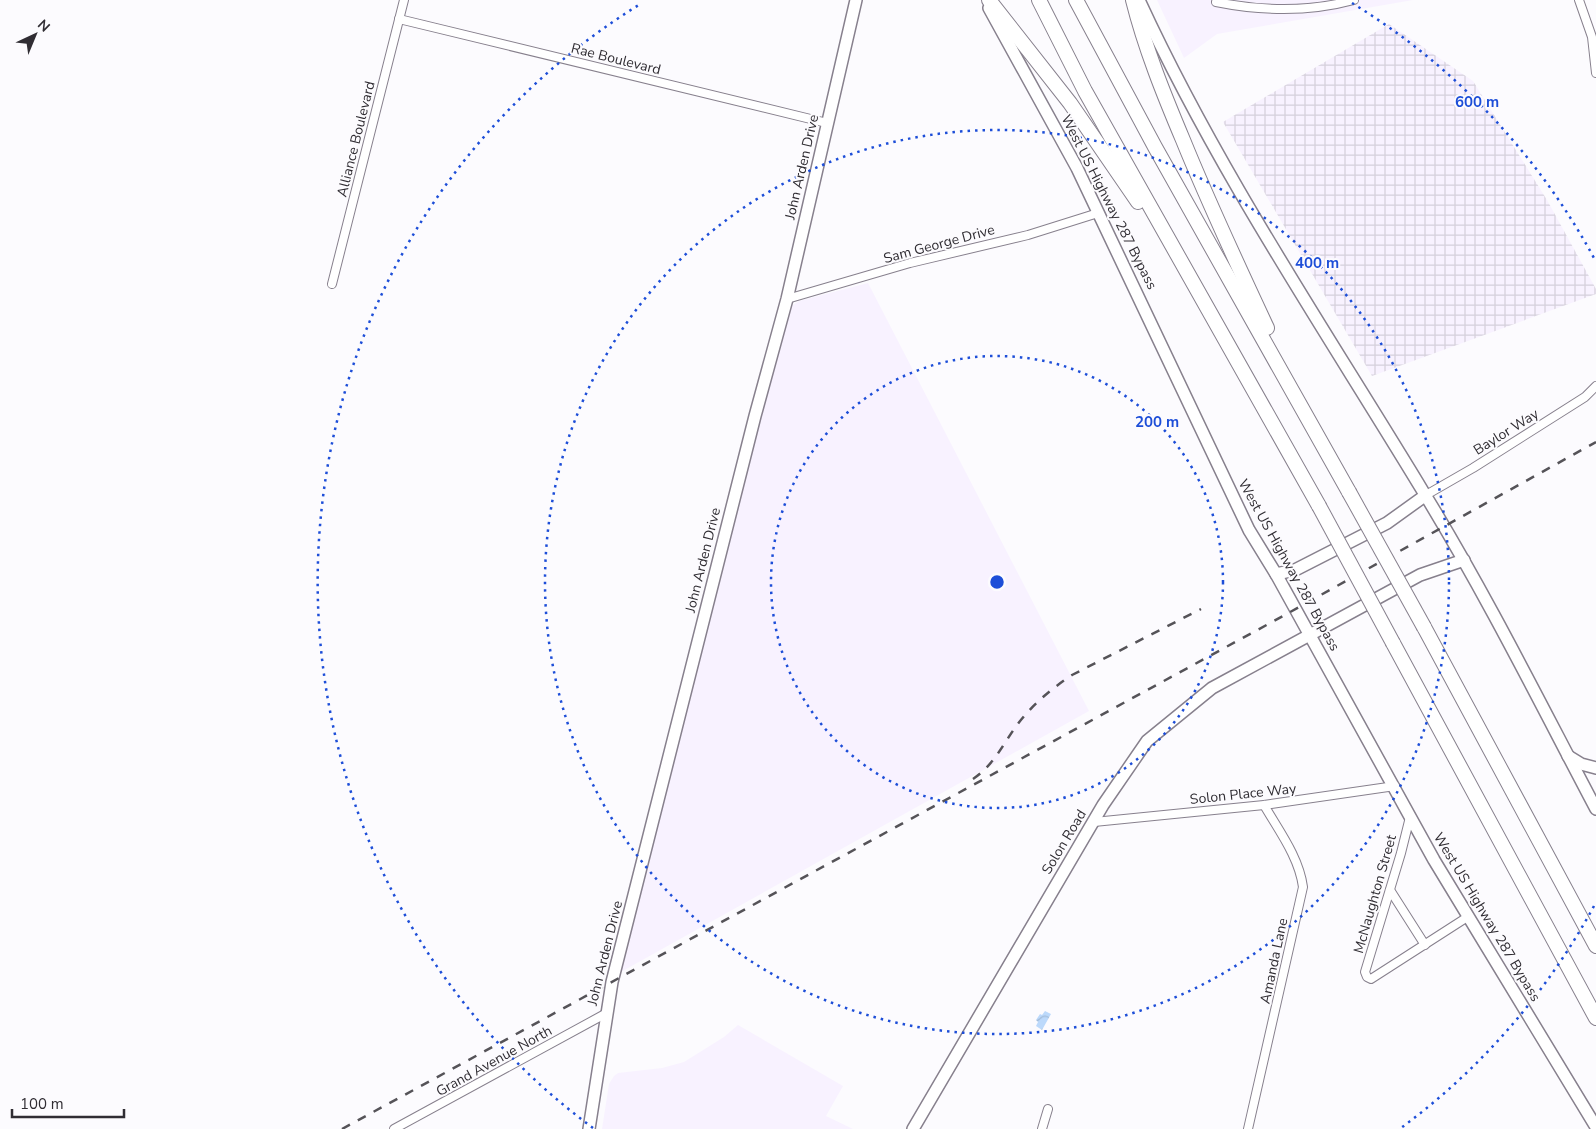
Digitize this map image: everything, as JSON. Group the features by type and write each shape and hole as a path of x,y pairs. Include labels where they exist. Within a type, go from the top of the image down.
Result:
{"highway":[{"path":"989,0 1096,139 1208,308"},
{"path":"1039,0 1085,91 1319,506 1596,1018"},
{"path":"1076,0 1155,147 1424,627 1596,946"},
{"path":"1133,0 1169,106 1226,242 1274,343 1278,364"}],"main road":[{"name":"John Arden Drive","path":"589,1129 606,1014 737,488 787,299 856,0"},
{"name":"West US Highway 287 Bypass","path":"985,0 1067,149 1249,530 1276,574 1395,786 1410,817 1596,1127"},
{"path":"1139,0 1163,51 1243,196 1464,560 1509,641 1596,810"},
{"path":"1276,574 1295,570 1379,527 1426,495"},
{"name":"Solon Road","path":"913,1129 968,1031 1094,822 1139,750 1157,731 1212,688 1420,575 1464,560"},
{"path":"1568,756 1581,764 1596,768"}],"street":[{"name":"Alliance Boulevard","path":"332,284 404,0"},
{"path":"1216,2 1254,8 1290,9 1354,0"},
{"path":"1579,0 1592,37 1596,73"},
{"name":"Rae Boulevard","path":"399,19 828,124"},
{"name":"Sam George Drive","path":"787,299 910,263 1028,235 1098,213"},
{"name":"Baylor Way","path":"1426,495 1569,407 1596,386"},
{"name":"Solon Place Way","path":"1094,822 1264,806 1395,786"},
{"name":"Amanda Lane","path":"1248,1129 1303,887 1301,873 1295,859 1264,806"},
{"name":"McNaughton Street","path":"1410,817 1366,972 1367,978 1371,979 1469,916"},
{"path":"1390,890 1425,945"},
{"name":"Grand Avenue North","path":"394,1129 606,1014"},
{"path":"1042,1129 1048,1109"}],"shaded area":[{"path":"1157,0 1413,0 1217,34 1184,58"},
{"path":"1389,24 1473,81 1547,200 1596,289 1596,294 1372,376 1223,122"},
{"path":"868,283 1089,711 619,973 784,317 793,305 799,301"},
{"path":"738,1025 843,1086 826,1116 853,1129 602,1129 609,1084 614,1076 618,1073 662,1068 684,1062 724,1037"}],"water":[{"path":"1045,1011 1051,1014 1042,1030 1036,1026 1038,1022 1036,1020"}],"railway":[{"path":"342,1129 1283,616 1596,442"},
{"path":"973,779 992,761 1029,711 1057,686 1072,675 1201,609"}]}
